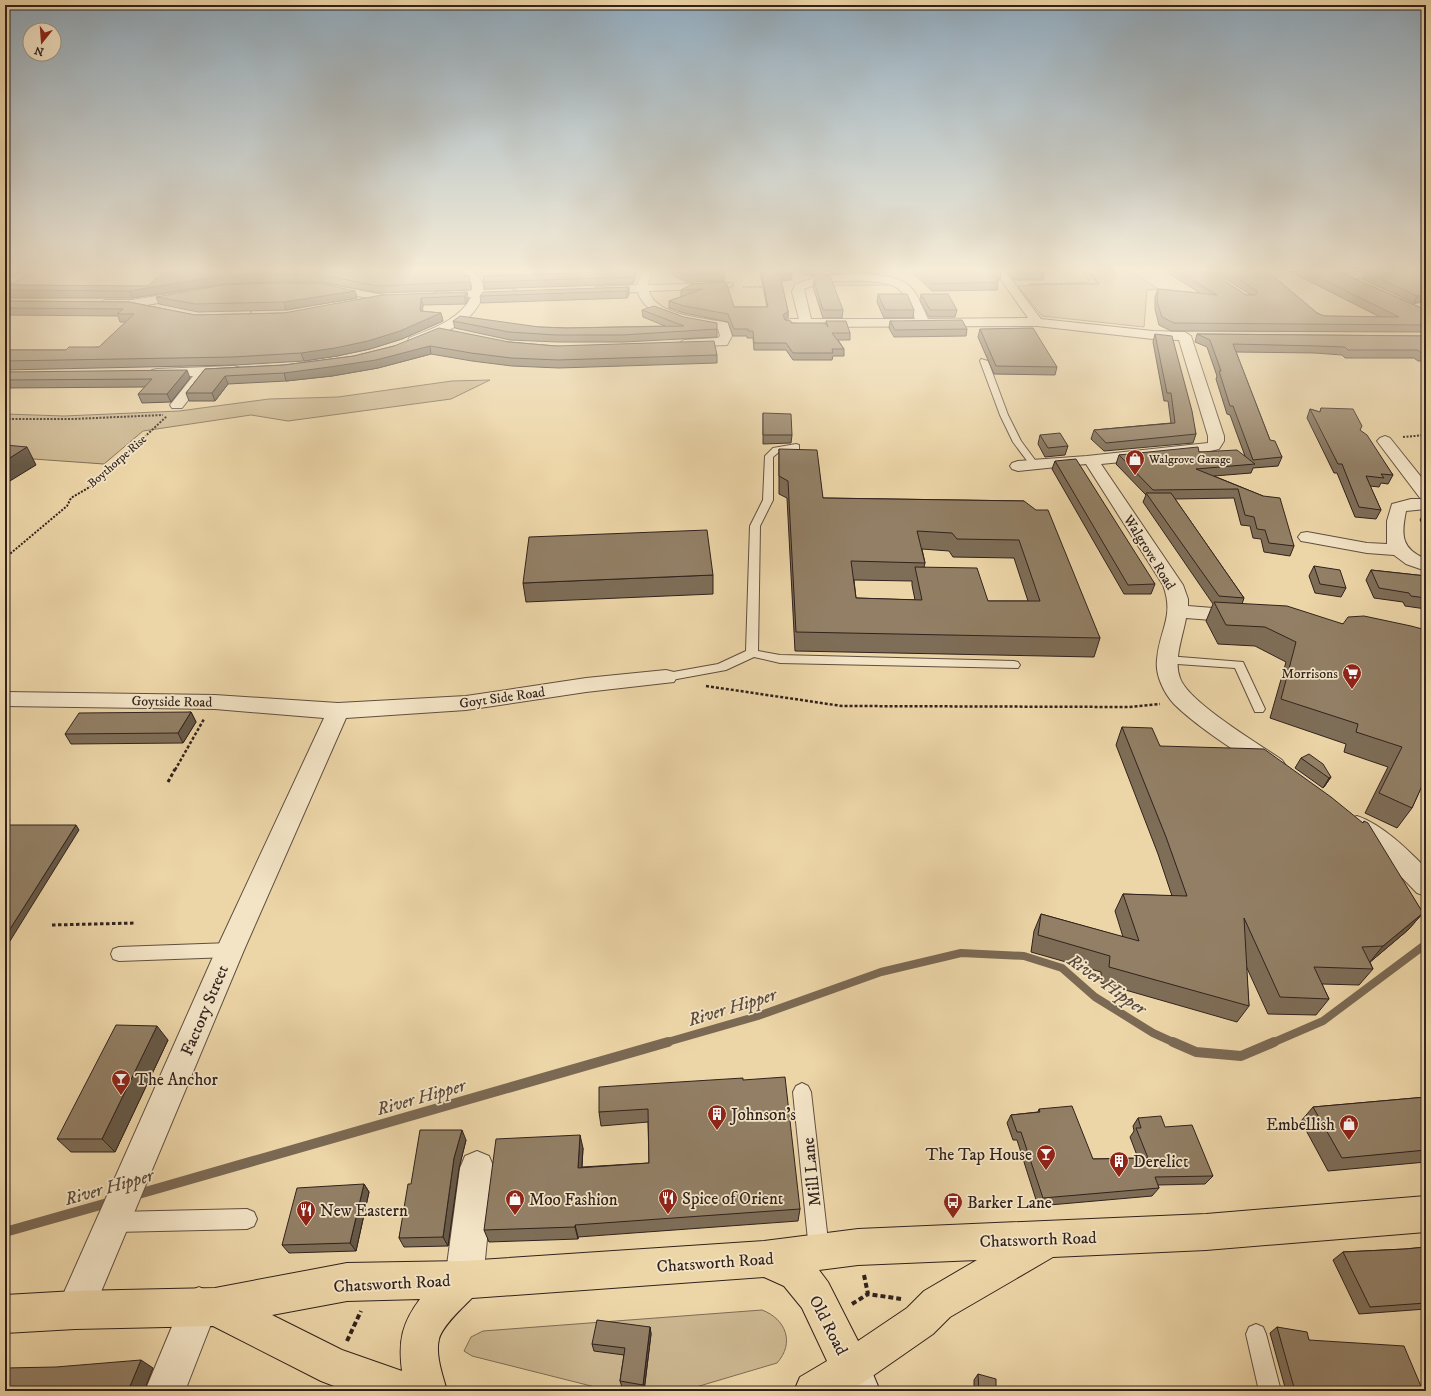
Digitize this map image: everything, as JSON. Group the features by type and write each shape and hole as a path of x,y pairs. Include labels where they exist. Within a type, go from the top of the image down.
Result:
{"highway":[{"name":"Chatsworth Road","path":"5,1314 75,1310 207,1307 347,1282 374,1280 464,1280 764,1259 858,1247 1206,1232 1426,1214"},
{"path":"814,1391 856,1380 937,1304 1048,1239"},
{"name":"Old Road","path":"764,1259 797,1273 815,1294 856,1380"},
{"path":"427,1391 420,1366 421,1334 438,1306 464,1280"},
{"path":"207,1307 335,1367 404,1391"}],"street":[{"path":"402,345 423,336"},
{"path":"672,345 722,342 726,336"},
{"path":"1018,466 1193,450 1214,446 1216,436 1192,336"},
{"path":"148,373 242,370"},
{"path":"173,410 203,372"},
{"path":"1403,437 1378,440 1426,494"},
{"name":"Walgrove Road","path":"1092,460 1173,585 1178,599 1178,611 1167,660 1170,678 1181,698 1196,711 1291,778"},
{"path":"1426,504 1411,504 1398,508 1394,539 1399,550 1405,556 1426,564"},
{"path":"1307,537 1334,550 1367,548 1399,550"},
{"path":"1178,611 1258,617"},
{"name":"Goyt Side Road","path":"338,711 466,703 586,685 666,678"},
{"name":"Goytside Road","path":"5,699 215,702 338,711"},
{"name":"Factory Street","path":"75,1310 230,950 338,711"},
{"path":"1342,816 1394,853 1426,885"},
{"path":"464,1280 477,1168"},
{"path":"165,1391 207,1307"}],"lane":[{"path":"984,361 1004,415 1017,442 1034,464"},
{"path":"752,653 755,526 768,500 769,456 776,450 796,446"},
{"path":"666,678 716,669 739,662 752,653 780,659 1014,665"},
{"path":"1167,660 1239,665 1259,709"},
{"path":"119,954 230,950"},
{"name":"Mill Lane","path":"802,1092 819,1252"},
{"path":"114,1220 247,1219"},
{"path":"1256,1334 1270,1391"}],"path":[{"path":"5,418 73,419 173,410"},
{"name":"Boythorpe Rise","path":"5,558 67,506 71,498 93,485 173,410"},
{"path":"1403,437 1426,435"},
{"path":"666,678 699,685 842,706 1152,706 1181,698"},
{"path":"168,782 215,702"},
{"path":"52,925 136,923"},
{"path":"858,1247 868,1294 906,1300 920,1321"},
{"path":"335,1367 374,1280"}],"shaded area":[{"path":"490,380 451,399 288,421 251,415 143,431 104,464 5,457 5,414 64,416 179,411 269,399 338,397 452,381"},
{"path":"762,1310 777,1319 785,1332 786,1348 777,1363 686,1390 611,1391 472,1356 464,1351 471,1337 483,1331"}],"building":[{"path":"111,336 384,336 335,348 301,353 233,357 5,361 5,350 66,350 69,347 99,347"},
{"path":"419,336 480,336 509,342 556,346 714,341 717,355 558,360 511,358 430,346 376,360 330,367 284,373 225,376 212,393 186,393 205,369 284,365 354,356 394,346"},
{"path":"753,336 834,336 844,349 832,349 833,353 793,353 786,343 754,343"},
{"path":"983,336 1038,336 1057,367 996,366"},
{"path":"1155,336 1172,336 1192,411 1196,434 1106,443 1094,430 1175,423 1171,393 1167,393"},
{"path":"1202,336 1426,336 1426,354 1422,354 1418,350 1348,350 1345,347 1233,344 1270,440 1275,441 1282,457 1253,460 1233,406 1230,406 1219,371 1221,371 1210,340"},
{"path":"187,370 167,394 138,394 152,379 5,380 5,372"},
{"path":"1321,408 1353,409 1362,426 1360,430 1367,435 1393,475 1381,474 1384,478 1366,476 1381,510 1359,507 1342,464 1338,464 1310,409 1320,412"},
{"path":"763,413 791,414 792,435 763,435"},
{"path":"1060,433 1068,446 1048,448 1040,435"},
{"path":"5,445 27,447 5,461"},
{"path":"1198,447 1199,452 1237,450 1255,464 1196,469 1263,496 1280,498 1294,546 1269,543 1265,530 1257,529 1254,517 1245,515 1238,489 1153,490 1119,455"},
{"path":"779,449 817,450 823,498 1024,501 1036,510 1048,510 1100,638 796,632 788,481 779,476","holes":["917,531 952,533 957,539 1019,540 1040,601 988,601 977,568 915,567 922,600 856,598 851,561 925,563"]},
{"path":"1076,459 1155,584 1128,585 1055,461"},
{"path":"1146,493 1171,493 1244,598 1219,596"},
{"path":"707,530 713,575 523,583 529,537"},
{"path":"1314,566 1340,570 1346,588 1320,584"},
{"path":"1371,570 1426,576 1426,598 1411,596 1409,593 1379,588"},
{"name":"Morrisons","path":"1214,602 1287,606 1343,624 1348,617 1364,616 1426,630 1426,777 1412,808 1379,793 1402,747 1356,732 1358,724 1281,699 1296,642 1265,627 1226,625"},
{"path":"191,712 178,733 65,734 79,713"},
{"path":"1122,727 1152,728 1160,746 1264,749 1331,797 1363,823 1364,821 1368,823 1423,913 1383,946 1362,947 1373,969 1314,967 1329,999 1280,997 1244,918 1249,1006 1109,967 1110,956 1038,935 1041,914 1139,941 1123,894 1187,896 1166,837"},
{"path":"1309,754 1323,764 1331,777 1329,778 1301,758"},
{"path":"5,825 76,825 5,937"},
{"path":"116,1025 157,1026 102,1139 57,1139"},
{"path":"785,1077 800,1209 575,1225 575,1227 484,1230 496,1139 580,1135 578,1168 649,1163 648,1109 599,1112 599,1087 743,1078 743,1080"},
{"path":"1426,1097 1426,1150 1342,1158 1313,1107"},
{"path":"1072,1106 1093,1159 1148,1158 1136,1128 1141,1128 1138,1118 1161,1116 1165,1127 1192,1125 1213,1176 1155,1177 1159,1188 1043,1198 1021,1132 1017,1132 1011,1115 1040,1112 1039,1109"},
{"path":"420,1130 462,1130 454,1158 443,1237 399,1238 408,1184 411,1184"},
{"path":"364,1184 350,1243 282,1245 297,1188"},
{"path":"1426,1247 1426,1303 1370,1307 1343,1252 1405,1249"},
{"path":"597,1320 650,1327 643,1385 620,1381 625,1348 592,1344"},
{"path":"1277,1327 1307,1332 1309,1340 1404,1346 1423,1391 1295,1391"},
{"path":"141,1360 128,1391 5,1391 5,1368 56,1367"},
{"path":"978,1374 996,1379 996,1391 979,1391"}],"waterway":[{"name":"River Hipper","path":"1272,1043 1323,1021 1426,944"},
{"name":"River Hipper","path":"664,1043 758,1016 881,972 961,953 1024,956 1062,968 1095,997 1153,1033 1175,1043"},
{"name":"River Hipper","path":"135,1195 668,1042"},
{"name":"River Hipper","path":"1173,1042 1196,1052 1241,1056 1274,1042"},
{"name":"River Hipper","path":"5,1232 111,1202"}],"place":[{"name":"Walgrove Garage","path":"1135,476"},
{"name":"Morrisons","path":"1352,690"},
{"name":"The Anchor","path":"121,1096"},
{"name":"Johnson's","path":"717,1131"},
{"name":"Embellish","path":"1349,1141"},
{"name":"The Tap House","path":"1046,1171"},
{"name":"Derelict","path":"1119,1178"},
{"name":"Spice of Orient","path":"668,1215"},
{"name":"Moo Fashion","path":"515,1216"},
{"name":"Barker Lane","path":"953,1219"},
{"name":"New Eastern","path":"306,1227"}]}
